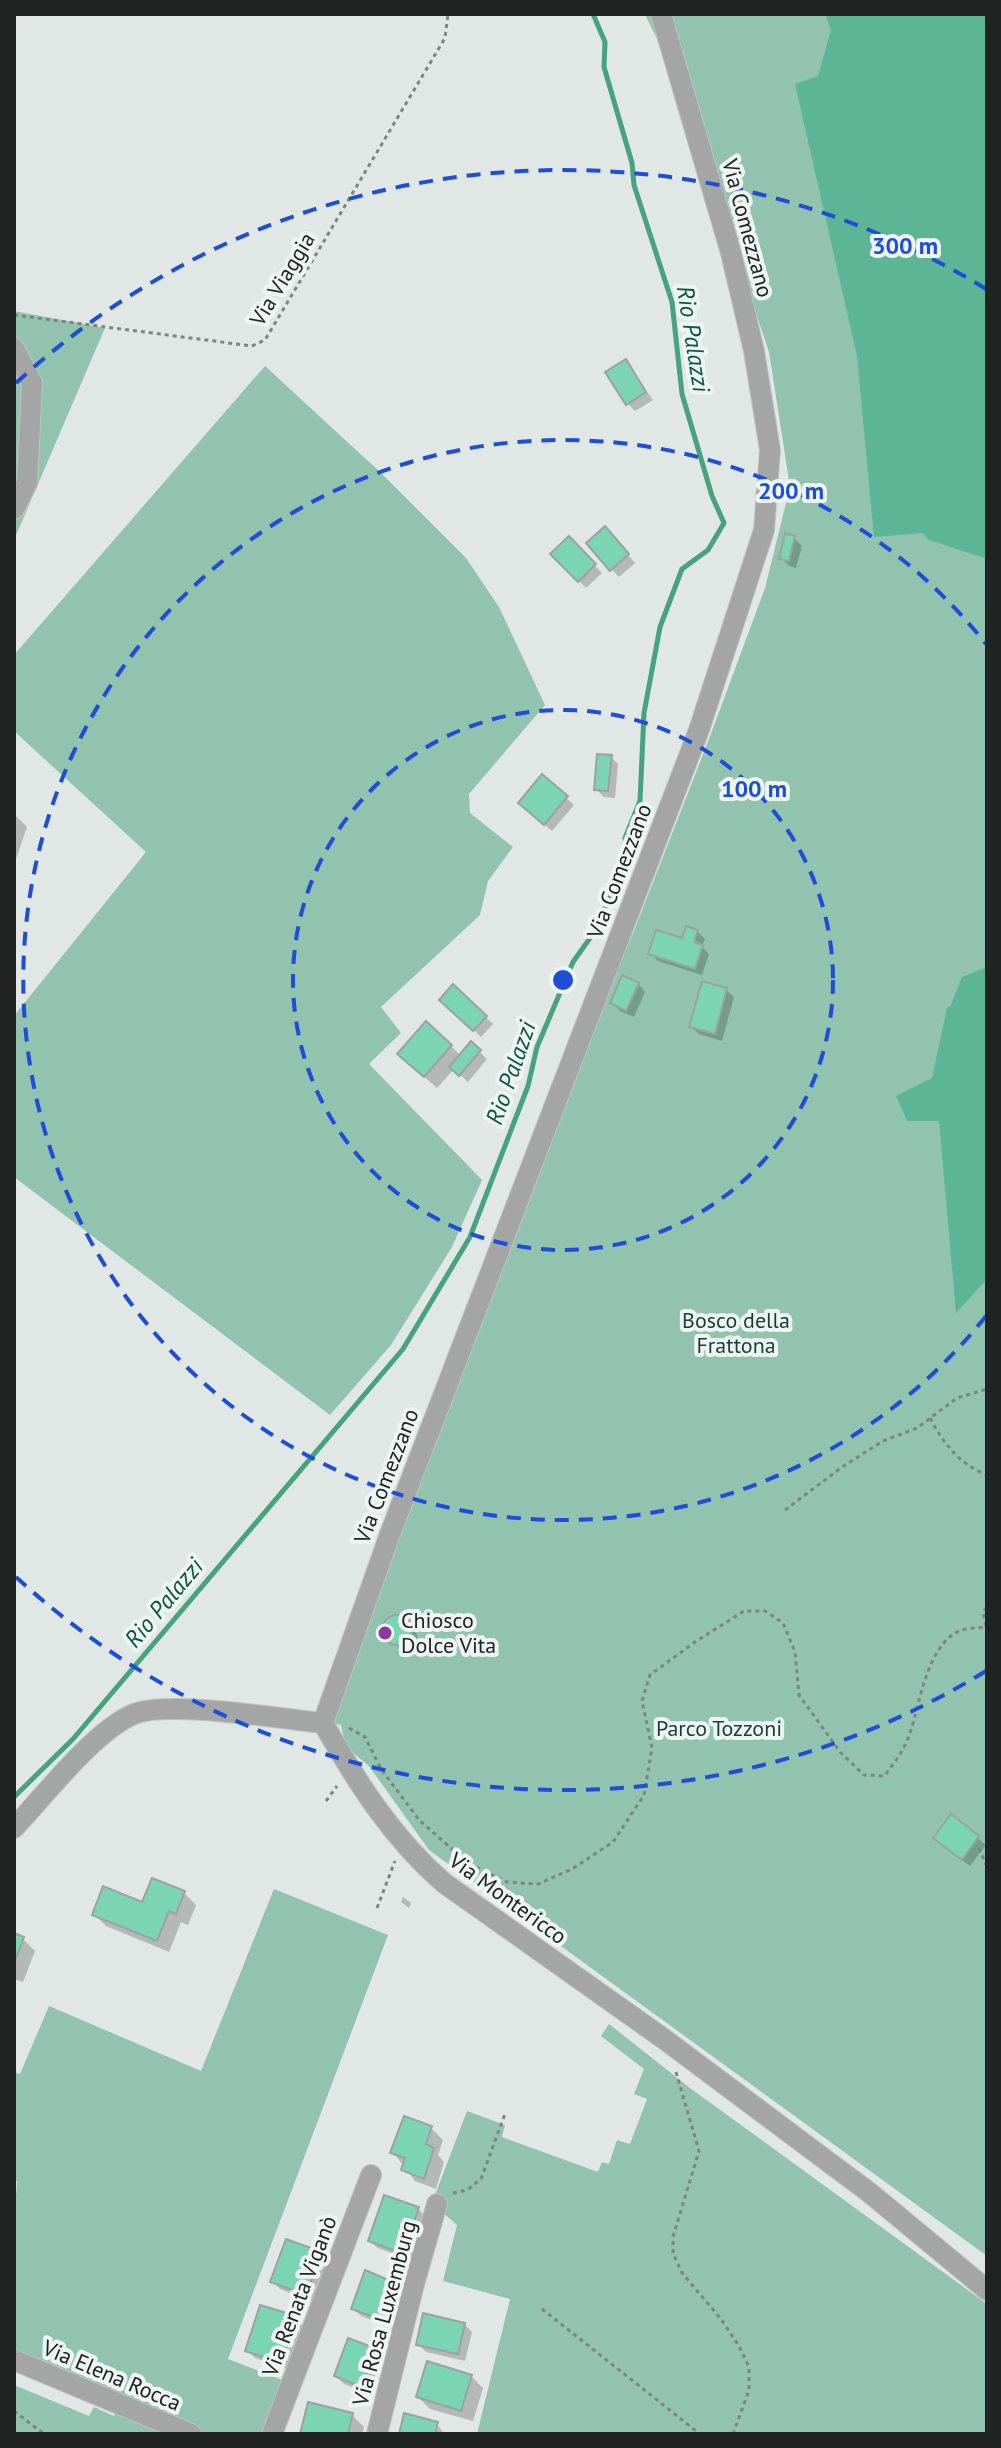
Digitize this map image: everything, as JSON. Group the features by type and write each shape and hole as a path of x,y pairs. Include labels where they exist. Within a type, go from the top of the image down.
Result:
{"street":[{"name":"Via Comezzano","path":"332,1726 390,1534 699,730 764,530 770,450 754,351 731,253 661,14"},
{"path":"14,348 32,383 27,483 14,509"},
{"path":"14,1828 103,1733 135,1713 175,1709 332,1726"},
{"name":"Via Montericco","path":"332,1726 351,1771 383,1818 418,1860 444,1883 664,2039 821,2156 987,2290"},
{"name":"Via Renata Viganò","path":"272,2434 371,2175"},
{"name":"Via Rosa Luxemburg","path":"377,2434 437,2204"},
{"name":"Via Elena Rocca","path":"14,2360 191,2434"}],"path":[{"name":"Via Viaggia","path":"14,315 252,346 265,340 445,38 448,14"},
{"path":"785,1510 883,1441 917,1428 957,1398 987,1389"},
{"path":"930,1418 950,1452 975,1471 987,1475"},
{"path":"332,1726 349,1728 365,1737 381,1769 420,1821 468,1863 507,1882 538,1884 572,1869 613,1842 644,1795 652,1748 642,1701 650,1675 744,1611 765,1611 783,1623 795,1652 799,1695 840,1752 864,1775 884,1776 898,1759 909,1736 928,1673 943,1643 961,1630 987,1627 983,1612 987,1607"},
{"path":"326,1801 342,1779"},
{"path":"979,1848 987,1867"},
{"path":"377,1908 396,1858 406,1865"},
{"path":"673,2064 699,2151 673,2237 673,2253 682,2273 721,2319 749,2367 749,2390 733,2434"},
{"path":"437,2204 440,2191 451,2194 467,2190 481,2179 505,2114"},
{"path":"542,2309 700,2434"},
{"path":"14,2411 44,2434"}],"green space":[{"name":"Bosco della Frattona","path":"645,14 987,14 987,2256 429,1850 369,1766 346,1747 341,1725 328,1722 530,1174 634,931 709,739 765,588 790,487 769,352 681,89"},
{"path":"825,14 987,14 987,559 929,540 922,533 874,537 857,356 795,84 818,76 831,30"},
{"path":"14,311 105,328 14,540"},
{"path":"265,366 381,473 466,558 499,607 545,705 469,794 470,813 513,847 488,881 480,915 381,1007 401,1033 369,1064 482,1180 452,1247 391,1345 330,1415 14,1177 14,1016 146,852 14,731 14,655"},
{"path":"987,967 987,1279 956,1313 939,1121 907,1121 896,1096 932,1078 947,1008 962,977"},
{"path":"274,1889 388,1935 228,2359 285,2381 265,2434 14,2434 14,2385 89,2416 94,2407 114,2416 120,2402 14,2357 17,2182 14,2177 14,2072 20,2074 49,2006 201,2071"},
{"path":"609,2024 690,2088 987,2304 987,2434 477,2434 510,2299 443,2281 457,2225 432,2203 467,2111 505,2125 502,2137 598,2172 602,2162 609,2164 617,2140 630,2144 647,2099 634,2094 644,2069 601,2036"}],"building":[{"path":"626,359 646,392 626,405 605,372"},
{"path":"605,526 629,554 610,571 586,543"},
{"path":"785,533 795,536 789,561 779,559"},
{"path":"569,536 596,564 578,582 550,554"},
{"path":"597,754 612,755 608,791 594,790"},
{"path":"542,774 568,796 544,825 518,803"},
{"path":"686,926 698,930 694,942 703,945 695,969 648,954 656,930 682,938"},
{"path":"622,975 639,983 626,1011 610,1003"},
{"path":"702,981 727,988 715,1034 689,1027"},
{"path":"453,984 487,1016 473,1031 439,1000"},
{"path":"426,1021 452,1045 424,1077 397,1054"},
{"path":"471,1041 481,1050 459,1076 449,1067"},
{"path":"397,1615 403,1616 411,1624 411,1636 403,1644 397,1645 391,1644 383,1636 382,1630 383,1624 391,1616"},
{"path":"951,1814 979,1836 962,1860 933,1838"},
{"path":"152,1878 185,1891 176,1914 169,1911 157,1941 92,1915 103,1886 142,1902"},
{"path":"14,1933 24,1937 14,1963"},
{"path":"404,2116 432,2126 426,2144 434,2148 424,2179 401,2170 405,2158 390,2153"},
{"path":"384,2195 419,2207 403,2254 368,2241"},
{"path":"286,2239 322,2252 306,2295 270,2282"},
{"path":"365,2270 391,2281 377,2318 351,2309"},
{"path":"260,2305 297,2316 282,2363 245,2351"},
{"path":"423,2313 465,2323 458,2354 416,2345"},
{"path":"348,2338 375,2348 361,2387 334,2376"},
{"path":"427,2361 472,2375 461,2411 416,2397"},
{"path":"308,2402 353,2413 348,2434 300,2434"},
{"path":"404,2413 438,2422 435,2434 399,2434"}],"waterway":[{"name":"Rio Palazzi","path":"14,1797 73,1739 403,1349 470,1237 528,1086 537,1047 573,962 590,938 627,862 625,838 640,801 644,713 660,627 682,569 708,550 724,523 712,496 682,394 672,302 634,185 632,163 604,67 605,42 593,14"}],"place":[{"name":"Chiosco Dolce Vita","path":"385,1633"}],"park label":[{"name":"Parco Tozzoni","path":"719,1728"}]}
